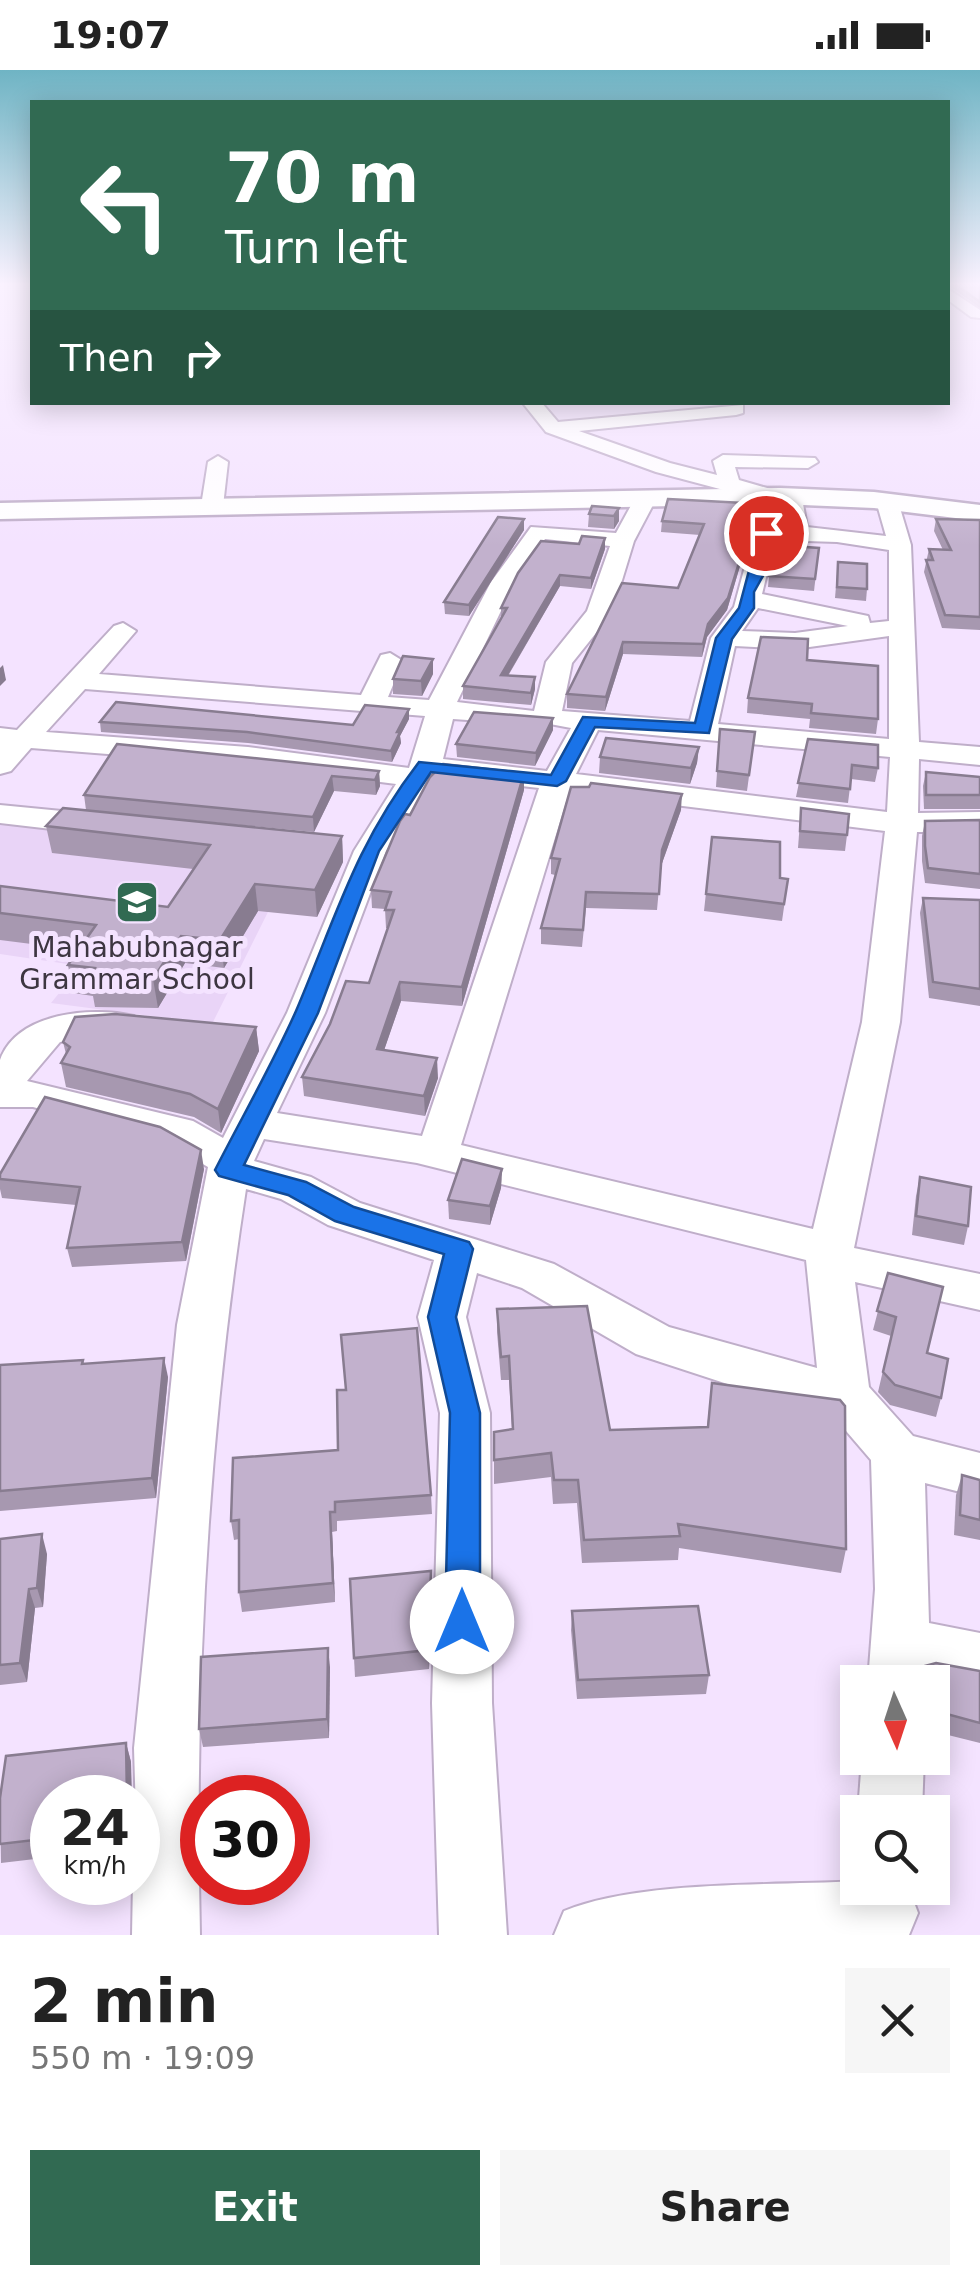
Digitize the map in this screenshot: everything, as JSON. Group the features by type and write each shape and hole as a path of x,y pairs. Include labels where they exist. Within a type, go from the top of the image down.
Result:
{"main road":[{"path":"0,519 642,505 779,495"},
{"path":"0,510 779,495 902,512 980,517"}],"street":[{"path":"534,405 553,428 663,468 779,495 797,534"},
{"path":"553,428 736,408"},
{"path":"212,506 218,462"},
{"path":"730,484 724,462 808,462"},
{"path":"546,718 559,662 599,613 623,541 642,505"},
{"path":"702,729 724,638 746,608 766,533 797,534 902,512 902,823 911,897 831,1255 846,1394 898,1454 980,1475"},
{"path":"166,1935 165,1748 201,1325 238,1152 272,1037 306,1013 350,849 428,748 502,582 538,532 623,541"},
{"path":"747,598 901,627"},
{"path":"724,638 795,641 901,627"},
{"path":"0,765 10,738 77,680 123,632"},
{"path":"370,706 390,661"},
{"path":"77,680 370,706 428,748"},
{"path":"145,710 428,748 557,781 902,823 980,822"},
{"path":"10,738 248,756 428,748 546,718 980,756"},
{"path":"437,1154 557,781 589,721"},
{"path":"0,814 138,828"},
{"path":"156,1024 63,1025 30,1041 0,1093 38,1094 68,1106 178,1131 238,1152 344,1214 538,1276 653,1341 768,1377 846,1394"},
{"path":"238,1152 437,1154 980,1292"},
{"path":"460,1249 442,1317 465,1413 462,1702 474,1935"},
{"path":"898,1454 902,1589 898,1663 980,1661"},
{"path":"588,1935 679,1924 885,1912"}],"shaded area":[{"name":"Mahabubnagar Grammar School","path":"0,816 299,850 212,1024 51,1003 81,966 0,954"}],"building":[{"path":"668,499 782,505 781,512 764,512 752,521 728,598 708,624 703,644 623,642 606,697 567,694 622,583 678,588 704,524 662,521"},
{"path":"592,506 619,508 614,516 589,514"},
{"path":"498,517 524,519 469,605 444,602"},
{"path":"936,519 980,520 980,617 945,615 926,560 933,560 929,549 951,550"},
{"path":"582,536 605,538 591,578 560,575 501,675 535,677 531,693 463,686 507,608 501,608 518,573 541,541 579,544"},
{"path":"776,545 819,548 815,579 769,576"},
{"path":"838,562 867,564 867,589 837,587"},
{"path":"761,637 808,639 807,660 878,666 878,719 811,713 812,704 748,698"},
{"path":"403,656 433,659 421,681 393,679"},
{"path":"116,702 353,725 365,705 409,709 391,751 247,732 100,722"},
{"path":"474,712 553,718 536,753 456,744"},
{"path":"720,729 755,732 749,775 717,771"},
{"path":"606,738 699,747 691,768 600,757"},
{"path":"808,739 878,745 878,768 852,765 850,789 798,783"},
{"path":"117,744 379,771 375,780 332,776 313,817 84,795"},
{"path":"443,764 524,773 462,987 400,982 377,1049 437,1058 424,1096 302,1077 330,1024 346,981 369,983 394,910 385,910 391,892 371,890 400,821 405,814 410,815 430,777"},
{"path":"926,772 980,777 980,795 926,795"},
{"path":"591,783 682,794 662,850 659,894 586,892 583,930 541,928 560,859 551,858 571,787 589,787"},
{"path":"63,808 342,836 315,890 255,884 220,940 181,936 153,979 90,979 95,968 68,965 96,925 0,913 0,886 168,907 210,845 46,826"},
{"path":"801,808 849,814 847,835 800,831"},
{"path":"980,820 980,874 928,868 925,821"},
{"path":"712,837 780,842 780,878 788,879 784,904 706,894"},
{"path":"923,898 980,900 980,989 933,982"},
{"path":"115,1014 256,1027 218,1109 190,1094 61,1063 70,1047 63,1042 75,1017"},
{"path":"45,1097 160,1127 201,1150 182,1242 67,1248 80,1187 0,1179"},
{"path":"462,1159 502,1169 490,1206 448,1200"},
{"path":"920,1177 971,1187 968,1226 916,1216"},
{"path":"888,1273 943,1287 927,1353 948,1359 941,1398 895,1385 883,1372 896,1317 877,1311"},
{"path":"587,1306 610,1430 708,1427 712,1383 840,1400 845,1406 846,1549 678,1524 680,1536 584,1540 578,1480 554,1480 551,1453 494,1460 494,1432 513,1429 509,1356 501,1357 497,1309"},
{"path":"417,1328 431,1495 335,1502 335,1512 330,1512 333,1583 239,1592 239,1520 231,1521 233,1458 338,1450 337,1390 346,1390 341,1335"},
{"path":"164,1358 152,1478 0,1491 0,1365"},
{"path":"962,1475 980,1480 980,1520 960,1515"},
{"path":"42,1534 37,1588 29,1589 20,1663 0,1665 0,1539"},
{"path":"431,1571 428,1650 354,1658 350,1579"},
{"path":"698,1606 709,1675 578,1680 572,1611"},
{"path":"328,1648 327,1719 199,1729 201,1657"},
{"path":"950,1666 980,1671 980,1723 950,1715"},
{"path":"126,1743 127,1775 30,1775 30,1841 0,1844 0,1798 6,1756"}],"place":[{"name":"Mahabubnagar Grammar School","path":"137,902"}],"route":[{"path":"462,1622 465,1413 442,1317 460,1249 344,1214 296,1188 228,1170 306,1013 370,851 394,808 426,766 557,781 589,721 702,729 724,638 746,608 747,592 757,574 766,533"}]}
